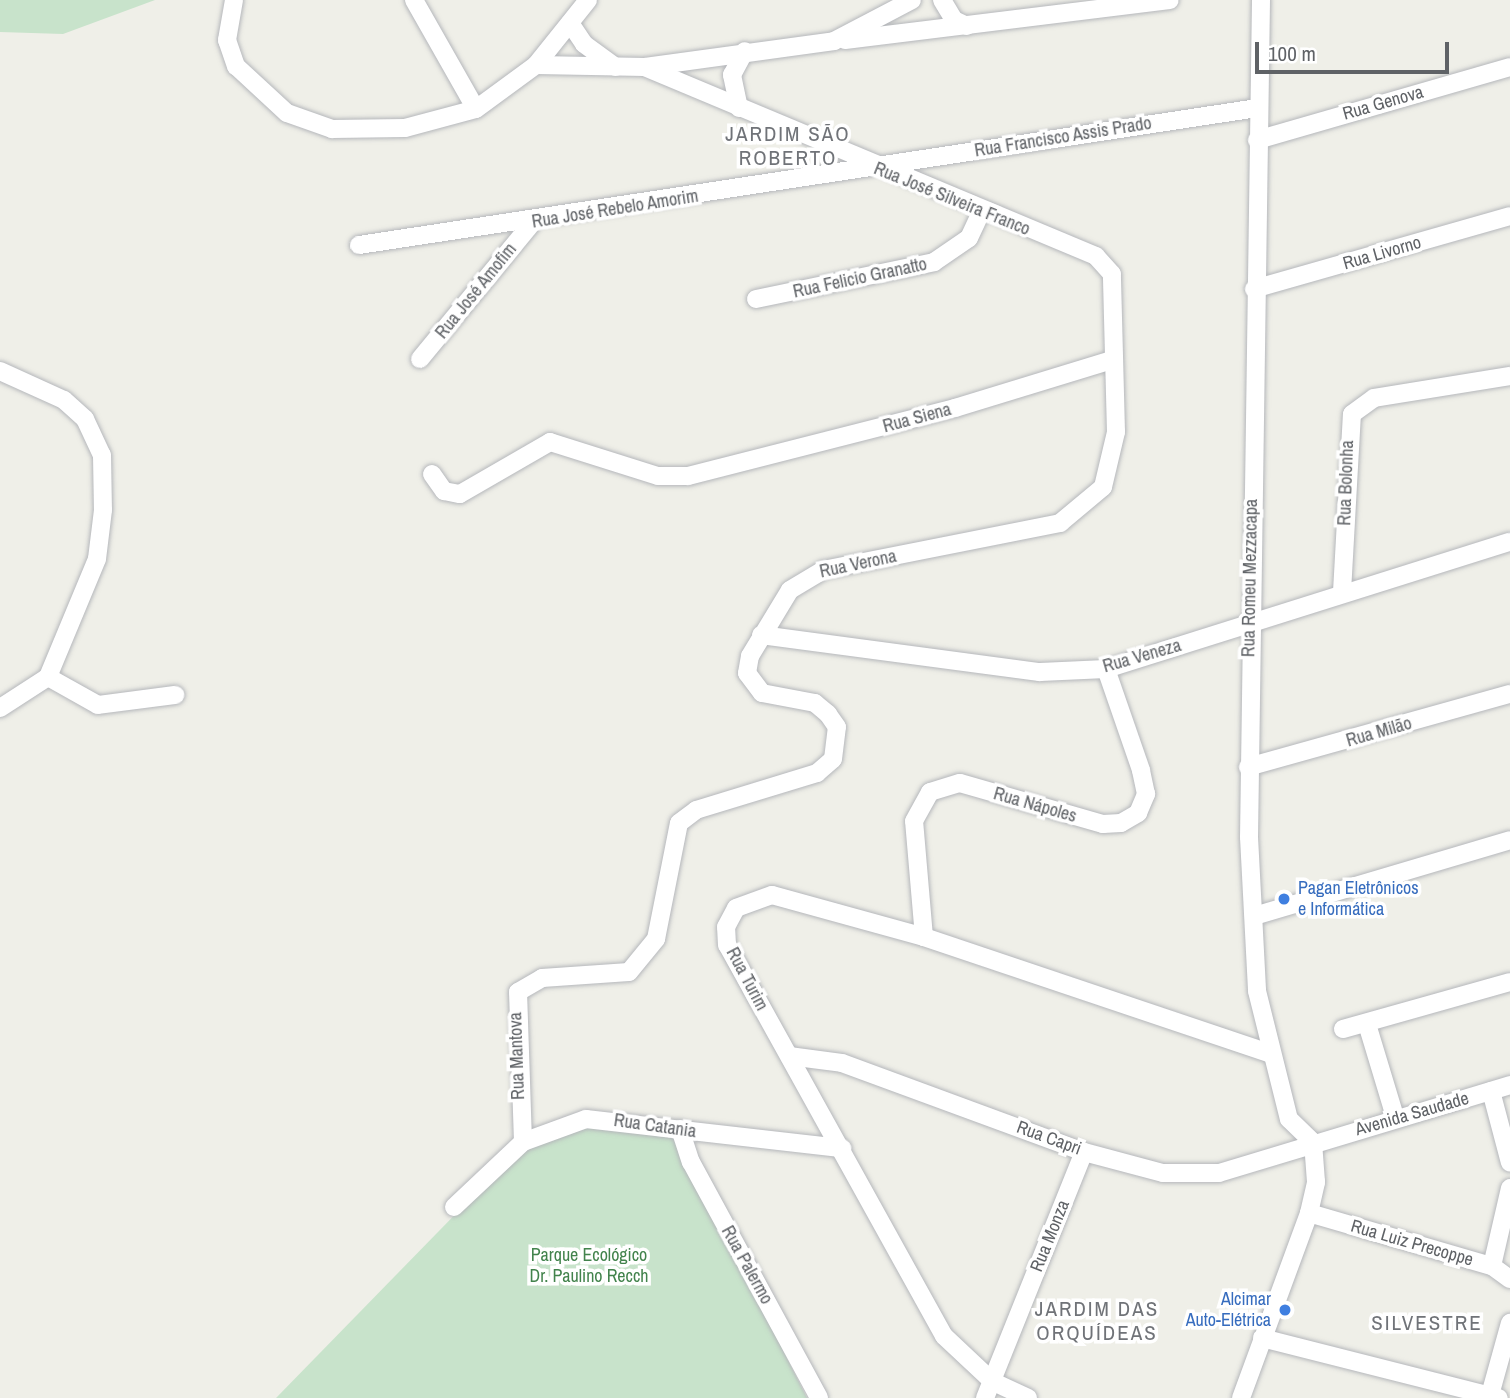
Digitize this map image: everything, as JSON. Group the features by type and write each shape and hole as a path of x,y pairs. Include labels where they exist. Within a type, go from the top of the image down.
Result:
{"street":[{"path":"234,0 227,40 236,66 287,113 332,129 405,128 476,109 536,65 588,0"},
{"path":"414,0 476,109"},
{"path":"834,41 890,14 912,0"},
{"path":"942,0 954,20 967,26"},
{"path":"536,65 619,69 645,67 745,51 897,37 1170,0"},
{"name":"Rua Romeu Mezzacapa","path":"1261,0 1257,108 1248,767 1257,991 1270,1054 1289,1119 1313,1142"},
{"path":"890,14 897,37"},
{"path":"570,23 584,44 619,69"},
{"path":"739,108 732,75 745,51"},
{"name":"Rua Genova","path":"1257,140 1510,66"},
{"name":"Rua José Silveira Franco","path":"645,67 869,166 1105,264"},
{"name":"Rua Francisco Assis Prado","path":"869,166 1257,108"},
{"name":"Rua José Rebelo Amorim","path":"359,245 531,223 869,166"},
{"name":"Rua Felicio Granatto","path":"756,299 934,262 969,238 981,212"},
{"name":"Rua Livorno","path":"1254,289 1510,216"},
{"name":"Rua José Amofim","path":"419,359 531,223"},
{"name":"Rua Verona","path":"664,910 671,840 679,823 696,810 817,773 835,753 837,727 828,714 815,703 762,693 751,683 750,656 790,590 809,575 1060,523 1085,508 1112,463 1112,274 1105,264"},
{"name":"Rua Siena","path":"432,474 443,491 460,494 550,442 658,475 720,468 955,408 1112,360"},
{"path":"0,371 64,400 85,419 102,455 97,559 48,677 0,708"},
{"name":"Rua Bolonha","path":"1342,592 1352,414 1374,398 1510,376"},
{"name":"Rua Veneza","path":"761,635 1040,672 1106,669 1342,592 1510,542"},
{"name":"Rua Nápoles","path":"924,937 914,821 930,792 960,783 1103,824 1138,813 1146,794 1141,771 1106,669"},
{"path":"48,677 98,705 175,695"},
{"name":"Rua Milão","path":"1248,767 1510,694"},
{"path":"1254,916 1510,840"},
{"name":"Rua Turim","path":"1028,1398 989,1390 944,1336 727,945 726,927 736,908 772,895 924,937 1270,1054"},
{"name":"Rua Mantova","path":"523,1142 518,992 542,978 629,972 650,950 664,910"},
{"path":"1343,1029 1510,982"},
{"path":"1367,1024 1395,1117"},
{"name":"Rua Capri","path":"789,1056 842,1063 1084,1152 1163,1173 1219,1172 1313,1142"},
{"name":"Avenida Saudade","path":"1313,1142 1510,1085"},
{"path":"1491,1091 1510,1163"},
{"name":"Rua Catania","path":"454,1207 523,1142 586,1119 842,1148"},
{"name":"Rua Palermo","path":"680,1129 691,1162 819,1398"},
{"path":"1241,1398 1309,1213 1316,1182 1313,1142"},
{"name":"Rua Monza","path":"989,1390 1084,1152"},
{"path":"1492,1266 1510,1188"},
{"name":"Rua Luiz Precoppe","path":"1309,1213 1492,1266 1510,1279"},
{"path":"1262,1338 1495,1397 1510,1322"}],"green space":[{"path":"0,0 155,0 63,34 0,32"},
{"name":"Parque Ecológico Dr. Paulino Recch","path":"615,1122 673,1132 807,1398 276,1398 516,1152 568,1128"}],"place":[{"name":"Pagan Eletrônicos e Informática","path":"1284,899"},
{"name":"Alcimar Auto-Elétrica","path":"1285,1310"}],"district":[{"name":"JARDIM SÃO ROBERTO","path":"788,146"},
{"name":"JARDIM DAS ORQUÍDEAS","path":"1097,1321"},
{"name":"SILVESTRE","path":"1427,1323"}]}
